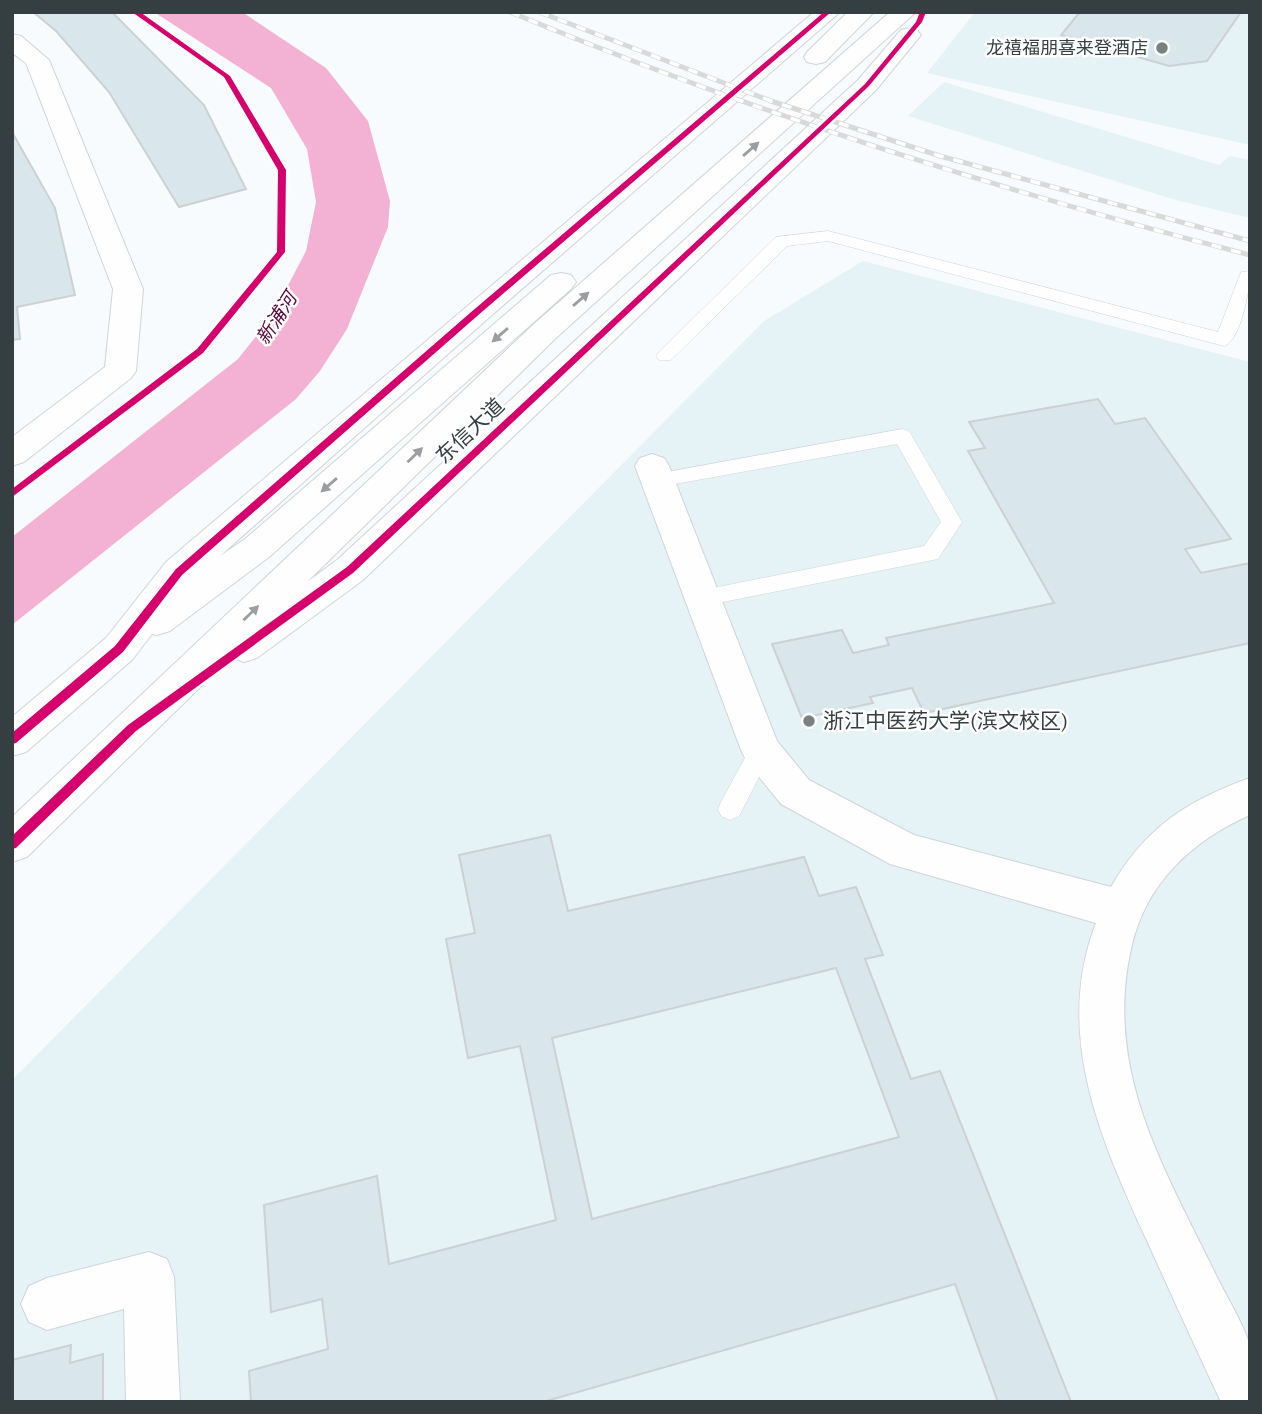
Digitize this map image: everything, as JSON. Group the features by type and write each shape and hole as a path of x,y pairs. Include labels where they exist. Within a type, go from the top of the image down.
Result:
{"main road":[{"path":"119,649 179,572 484,306 828,12"},
{"path":"12,740 119,649 257,548 804,69 862,12"},
{"name":"东信大道","path":"12,844 545,331 904,12"},
{"name":"东信大道","path":"132,729 350,570 867,85 919,22 923,12"},
{"path":"12,41 37,60 128,289 120,371 12,454"},
{"path":"655,473 761,750 795,792 905,852 1122,910"},
{"path":"1249,1402 1140,1172 1118,1117 1105,1065 1100,1015 1104,969 1114,927 1131,890 1154,858 1182,832 1215,811 1250,796"},
{"path":"47,1304 149,1277 153,1402"}],"lane":[{"path":"665,356 782,242 828,236 1224,340 1247,276"},
{"path":"655,473 902,436 952,522 931,553 703,598"},
{"path":"730,810 761,750"}],"shaded area":[{"path":"975,12 1250,12 1250,145 927,73"},
{"path":"944,82 1219,165 1230,156 1250,160 1250,218 1172,199 908,116"},
{"name":"浙江中医药大学(滨文校区)","path":"863,261 1250,362 1250,1402 12,1402 12,1080 764,321"}],"water":[{"name":"新浦河","path":"154,12 242,12 326,68 368,121 390,201 388,227 347,329 320,371 296,399 12,625 12,537 238,359 272,316 306,251 316,202 307,149 271,88"}],"building":[{"path":"33,12 112,12 204,105 246,189 179,207 109,92 56,31"},
{"name":"龙禧福朋喜来登酒店","path":"1080,12 1241,12 1207,61 1169,66 1061,35"},
{"path":"12,132 55,208 75,295 17,307 20,339 12,340"},
{"path":"1098,399 1115,424 1145,418 1231,539 1185,549 1201,573 1250,563 1250,643 924,713 912,688 870,697 873,703 802,718 772,644 842,630 853,653 889,645 886,638 1054,603 968,451 985,448 969,422"},
{"path":"550,835 568,911 804,857 819,896 856,887 883,955 865,959 911,1079 940,1071 1071,1402 998,1402 955,1284 543,1402 251,1402 249,1371 328,1349 322,1299 271,1312 264,1205 377,1176 389,1264 556,1220 520,1046 468,1058 446,939 475,933 459,855","holes":["836,968 899,1137 592,1219 552,1038"]},
{"path":"71,1345 70,1363 103,1354 103,1402 12,1402 12,1360"}],"railway":[{"path":"510,12 692,83 876,147 1062,204 1250,255"},
{"path":"539,12 771,101 940,156 1250,241"}],"cycle path":[{"path":"12,494 200,351 281,252 282,170 227,76 135,12"},
{"path":"12,740 119,649 179,572 473,315 828,12"},
{"path":"12,844 132,728 350,570 867,85 919,22 923,12"}],"place":[{"name":"龙禧福朋喜来登酒店","path":"1162,48"},
{"name":"浙江中医药大学(滨文校区)","path":"809,721"}]}
